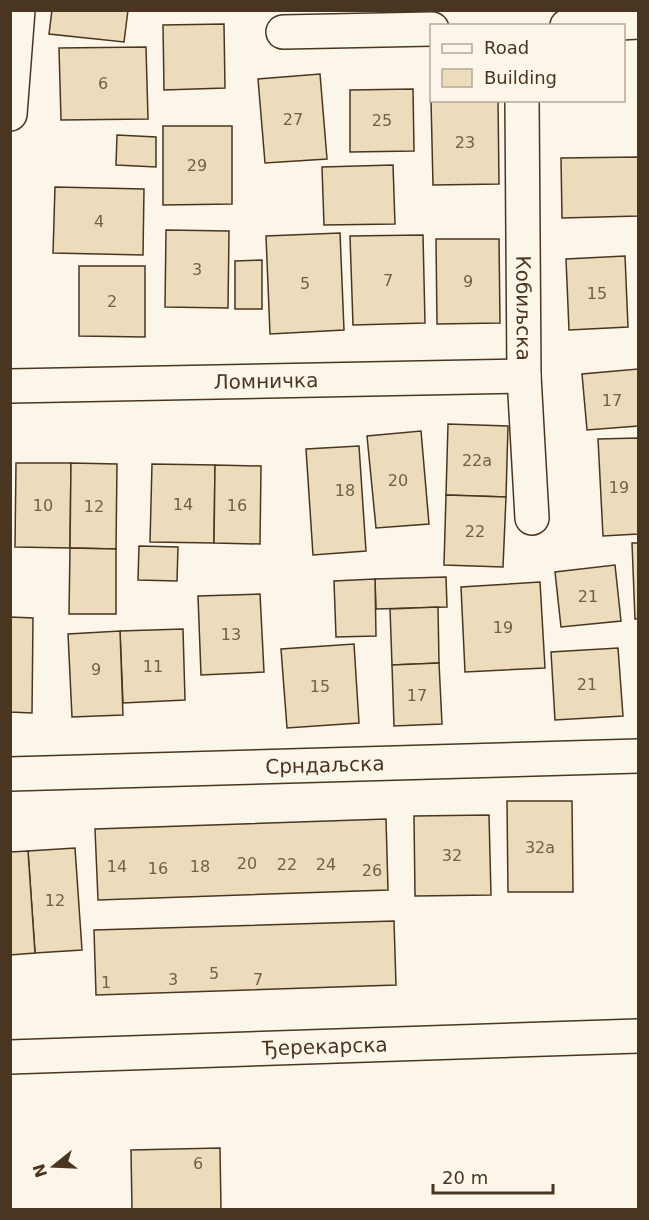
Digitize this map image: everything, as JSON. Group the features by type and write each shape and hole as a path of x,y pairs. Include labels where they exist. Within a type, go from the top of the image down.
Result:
{"street":[{"path":"10,114 18,10"},
{"path":"603,24 639,22"},
{"path":"283,32 430,29"},
{"name":"Кобиљска","path":"522,102 524,376 532,518"},
{"name":"Ломничка","path":"10,386 524,376"},
{"name":"Срндаљска","path":"10,774 639,756"},
{"name":"Ђерекарска","path":"10,1058 639,1036"}],"building":[{"path":"52,10 128,10 124,42 49,34"},
{"path":"224,24 225,88 164,90 163,25"},
{"path":"146,47 148,119 61,120 59,48"},
{"path":"320,74 327,159 265,163 258,79"},
{"path":"413,89 414,151 350,152 350,90"},
{"path":"431,102 498,102 499,184 433,185"},
{"path":"163,126 232,126 232,204 163,205"},
{"path":"117,135 156,137 156,167 116,165"},
{"path":"638,157 638,216 562,218 561,158"},
{"path":"393,165 395,224 324,225 322,167"},
{"path":"55,187 144,189 143,255 53,253"},
{"path":"166,230 229,231 228,308 165,307"},
{"path":"340,233 344,330 270,334 266,236"},
{"path":"423,235 425,323 353,325 350,236"},
{"path":"436,239 499,239 500,323 437,324"},
{"path":"625,256 628,327 569,330 566,259"},
{"path":"262,260 262,309 235,309 235,261"},
{"path":"79,266 145,266 145,337 79,336"},
{"path":"638,369 638,426 587,430 582,374"},
{"path":"448,424 508,426 506,497 446,495"},
{"path":"421,431 429,524 376,528 367,436"},
{"path":"638,438 638,534 603,536 598,439"},
{"path":"359,446 366,551 313,555 306,449"},
{"path":"16,463 71,463 70,548 15,547"},
{"path":"71,463 117,464 116,549 70,548"},
{"path":"152,464 215,465 214,543 150,542"},
{"path":"215,465 261,466 260,544 214,543"},
{"path":"446,495 506,497 503,567 444,565"},
{"path":"632,543 638,543 638,619 635,619"},
{"path":"139,546 178,547 177,581 138,580"},
{"path":"70,548 116,549 116,614 69,614"},
{"path":"615,565 621,621 561,627 555,572"},
{"path":"446,577 447,607 376,609 375,579"},
{"path":"375,579 376,636 336,637 334,581"},
{"path":"540,582 545,668 465,672 461,587"},
{"path":"260,594 264,672 201,675 198,596"},
{"path":"438,607 439,663 392,665 390,609"},
{"path":"10,617 33,618 32,713 10,712"},
{"path":"183,629 185,700 123,703 120,631"},
{"path":"120,631 123,715 72,717 68,634"},
{"path":"354,644 359,723 287,728 281,649"},
{"path":"618,648 623,716 555,720 551,652"},
{"path":"439,663 442,724 394,726 392,665"},
{"path":"507,801 572,801 573,892 508,892"},
{"path":"489,815 491,895 415,896 414,816"},
{"path":"386,819 388,890 98,900 95,829"},
{"path":"75,848 82,950 35,953 28,851"},
{"path":"28,851 35,953 10,955 10,852"},
{"path":"394,921 396,985 96,995 94,930"},
{"path":"220,1148 221,1210 132,1210 131,1150"}]}
